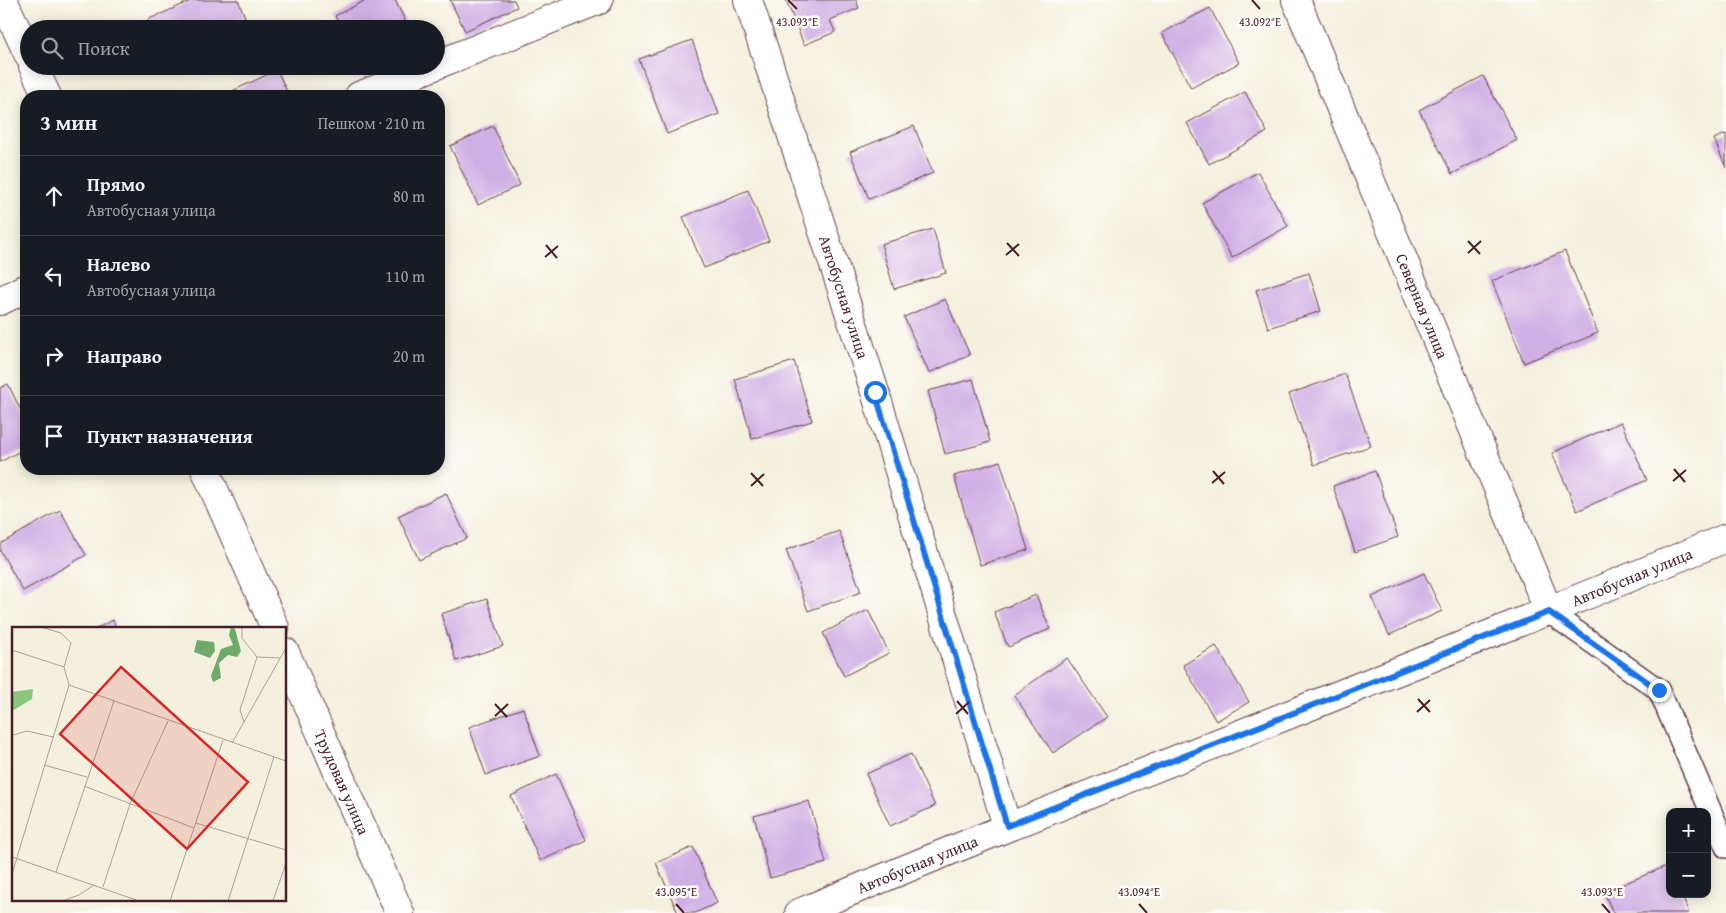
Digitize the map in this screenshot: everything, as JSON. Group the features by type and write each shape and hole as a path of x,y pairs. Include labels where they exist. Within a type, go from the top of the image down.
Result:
{"street":[{"path":"4,0 20,36"},
{"path":"445,62 599,0"},
{"name":"Автобусная улица","path":"748,0 875,392 1007,826"},
{"name":"Северная улица","path":"1296,0 1549,612"},
{"path":"37,75 44,90"},
{"path":"374,90 412,75"},
{"path":"0,300 20,291"},
{"path":"208,475 275,627"},
{"name":"Автобусная улица","path":"799,913 1007,826 1549,612 1726,538"},
{"name":"Трудовая улица","path":"286,654 400,913"}],"lane":[{"path":"1549,612 1659,690 1726,847"}],"building":[{"path":"193,0 238,0 245,17 238,20 147,20"},
{"path":"366,0 395,0 405,20 337,20 335,16"},
{"path":"450,0 514,0 517,7 465,31"},
{"path":"786,0 856,0 859,8 830,20 835,32 804,45"},
{"path":"1210,8 1239,63 1191,88 1162,33"},
{"path":"692,40 719,114 667,134 639,59"},
{"path":"266,75 279,75 286,90 235,90"},
{"path":"1483,76 1517,140 1452,174 1419,110"},
{"path":"1245,92 1267,132 1209,164 1187,123"},
{"path":"493,126 520,185 478,205 450,146"},
{"path":"914,126 933,173 869,199 850,152"},
{"path":"1726,134 1726,168 1714,139"},
{"path":"1258,172 1288,226 1232,258 1202,203"},
{"path":"748,190 769,241 704,268 683,217"},
{"path":"933,229 946,273 894,289 881,244"},
{"path":"1565,251 1598,333 1524,363 1492,281"},
{"path":"1309,273 1321,311 1268,328 1256,290"},
{"path":"945,299 970,355 929,373 904,317"},
{"path":"794,361 812,421 752,439 735,379"},
{"path":"1345,374 1371,446 1314,465 1289,394"},
{"path":"973,379 990,442 945,454 928,391"},
{"path":"8,384 20,409 20,451 0,462 0,388"},
{"path":"1621,422 1647,480 1577,511 1552,453"},
{"path":"1000,461 1028,550 980,565 954,476"},
{"path":"1375,471 1398,537 1355,552 1333,486"},
{"path":"446,493 467,538 419,560 398,516"},
{"path":"60,510 86,555 23,591 0,550 0,544"},
{"path":"839,531 861,592 808,611 786,550"},
{"path":"1424,573 1442,611 1389,635 1372,597"},
{"path":"1036,595 1050,629 1008,647 994,612"},
{"path":"487,599 503,646 456,661 441,614"},
{"path":"868,610 889,653 844,676 823,633"},
{"path":"113,620 116,627 99,627"},
{"path":"1216,646 1249,702 1216,721 1183,665"},
{"path":"1067,658 1107,717 1053,753 1014,695"},
{"path":"523,708 540,756 486,775 469,727"},
{"path":"911,754 935,806 890,826 866,774"},
{"path":"556,774 586,840 540,861 511,796"},
{"path":"809,801 826,863 770,878 754,816"},
{"path":"693,847 717,903 695,913 678,913 656,863"},
{"path":"1666,866 1666,898 1683,898 1689,913 1613,913 1604,892"}],"route":[{"path":"875,392 1007,826 1549,612 1659,690"}]}
